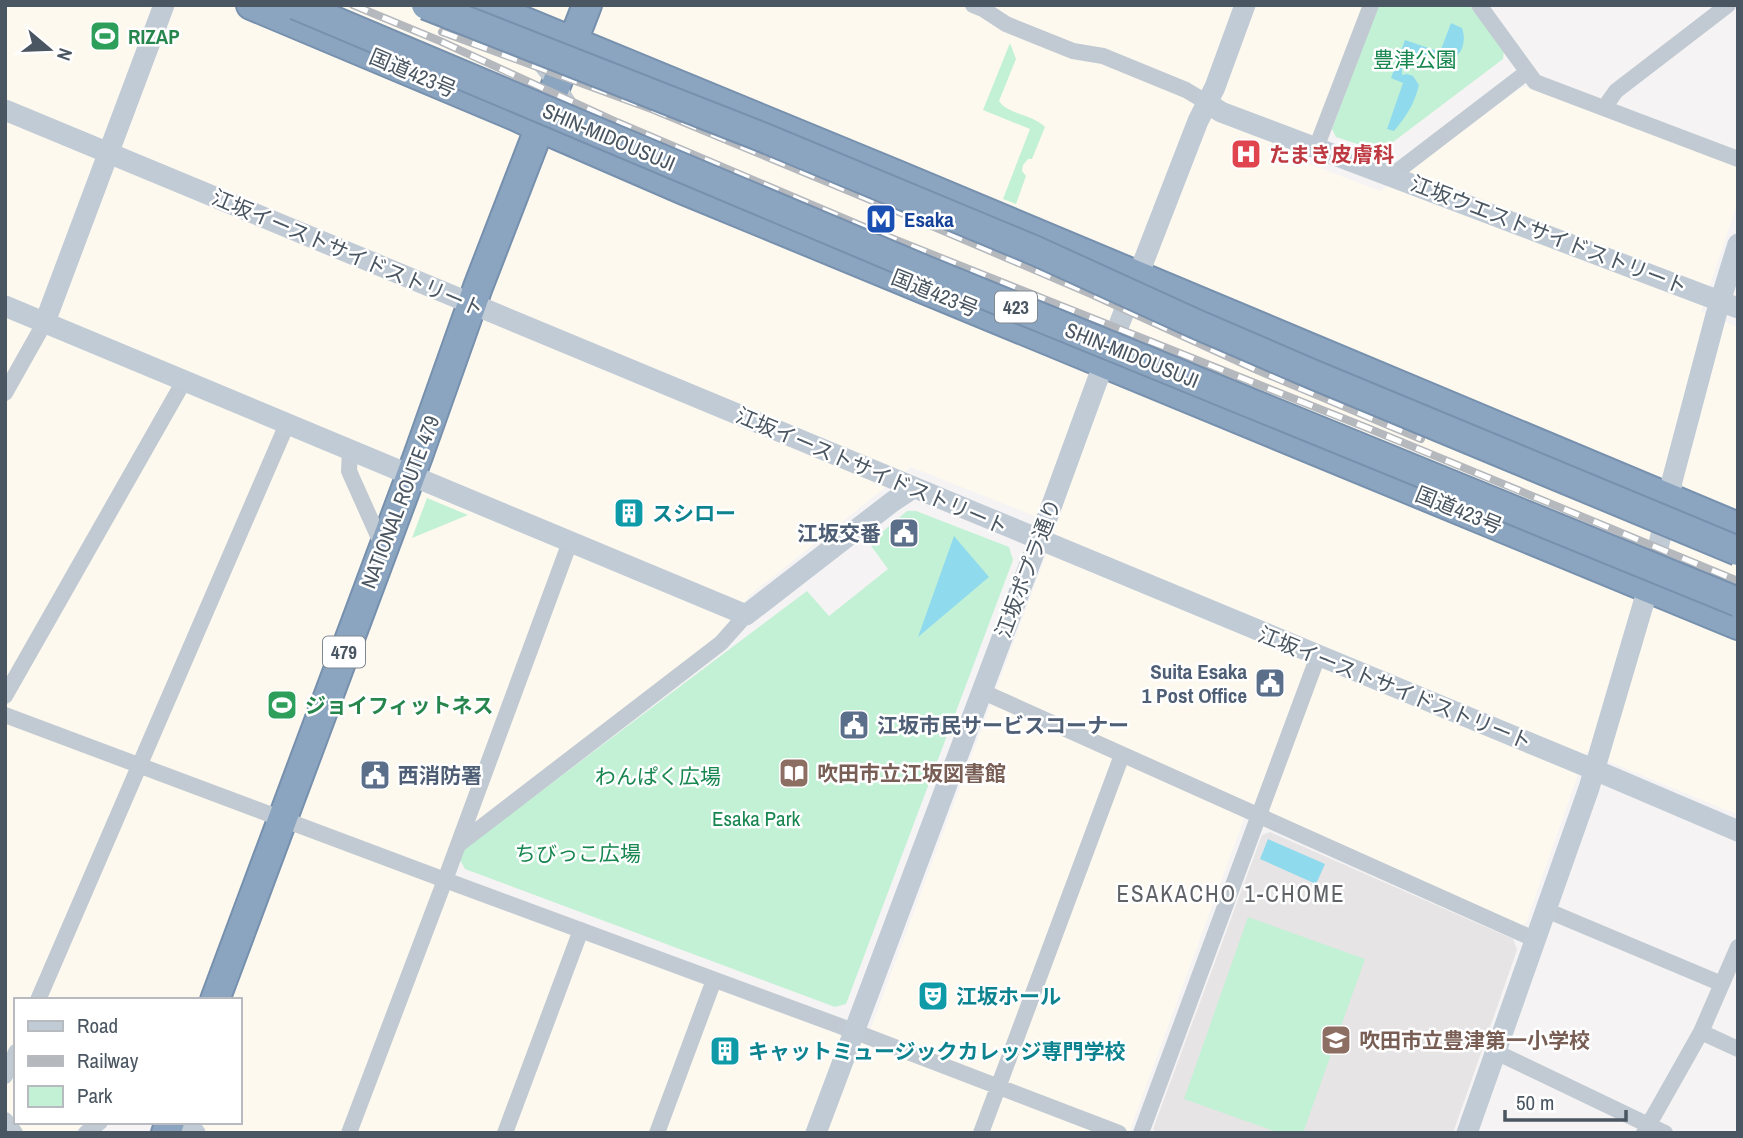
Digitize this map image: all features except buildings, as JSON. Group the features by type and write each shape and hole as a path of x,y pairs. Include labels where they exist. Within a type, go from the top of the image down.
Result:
{"highway":[{"name":"国道423号","path":"251,5 684,190 1738,625"},
{"name":"SHIN-MIDOUSUJI","path":"296,5 926,271 1738,601"},
{"path":"426,5 762,137 1037,251 1312,374 1738,551"},
{"path":"484,5 1219,308 1738,527"},
{"name":"NATIONAL ROUTE 479","path":"216,998 472,305 587,5"}],"street":[{"path":"5,393 45,322 164,5"},
{"path":"463,5 475,33 535,57 575,113 674,158 684,190"},
{"name":"江坂ウエストサイドストリート","path":"973,5 1019,29 1073,51 1103,56 1186,90 1221,112 1729,304"},
{"name":"江坂ポプラ通り","path":"816,1133 1104,364 1245,5"},
{"path":"1316,148 1371,5"},
{"path":"1479,5 1535,82 1738,159"},
{"path":"1604,108 1616,91 1728,5"},
{"path":"1391,176 1527,72"},
{"name":"江坂イーストサイドストリート","path":"5,110 1738,831"},
{"path":"1467,1133 1595,770 1648,588 1672,481 1729,304 1738,244"},
{"path":"5,306 746,615"},
{"path":"1219,308 1240,327 1266,342 1349,381"},
{"path":"5,696 184,381"},
{"path":"1413,409 1421,408 1487,436 1521,436"},
{"path":"39,998 287,424"},
{"path":"350,450 349,471 383,547"},
{"path":"458,845 721,643 746,615 913,488"},
{"path":"349,1133 570,542"},
{"path":"1141,1133 1318,656"},
{"path":"981,691 1536,940"},
{"path":"5,715 1119,1133"},
{"path":"981,1133 1122,755"},
{"path":"1546,910 1722,984"},
{"path":"505,1133 581,930"},
{"path":"1646,1129 1701,1032 1738,947"},
{"path":"657,1133 714,980"},
{"path":"1701,1032 1738,1049"},
{"path":"1496,1052 1646,1129 1665,1133"},
{"path":"5,1076 14,1056"},
{"path":"5,1120 15,1133"}],"shaded area":[{"path":"5,5 1363,5 1304,162 1381,191 1522,87 1531,87 1738,165 1738,201 1701,312 1738,327 1738,815 1586,752 1526,923 1519,926 1249,805 1129,1133 194,1133 196,1124 242,1124 242,998 14,998 14,1124 84,1124 73,1133 5,1133","holes":["911,467 1057,525 865,1044 435,885 452,841 717,636 750,595"]},
{"name":"吹田市立豊津第一小学校","path":"1270,832 1513,939 1517,950 1453,1133 1155,1133 1153,1129 1262,835"}],"green space":[{"name":"豊津公園","path":"1378,5 1469,5 1504,49 1503,59 1385,148 1376,150 1336,137 1332,129"},
{"path":"1010,43 1016,59 999,101 1003,106 1034,119 1045,127 1032,159 1028,159 1023,165 1022,171 1026,176 1016,204 1003,199 1030,129 983,110"},
{"path":"427,498 468,515 412,538"},
{"name":"Esaka Park","path":"907,511 916,511 1009,547 1013,560 846,1004 835,1007 465,869 460,860 464,849 807,591 829,616 888,569 869,543"},
{"path":"1248,917 1365,959 1303,1133 1280,1133 1184,1099"}],"water":[{"path":"1451,23 1462,28 1462,49 1450,59 1427,55 1402,67 1402,75 1413,76 1419,85 1403,120 1394,131 1387,129 1403,83 1391,78 1405,40 1440,52"},
{"path":"954,536 989,577 918,637"},
{"path":"1268,839 1325,864 1316,884 1260,859"}],"railway":[{"path":"353,5 440,41 612,120 876,232 1370,429 1738,581"},
{"path":"442,32 654,110 885,206 1091,294 1257,370 1421,439"}],"place":[{"name":"RIZAP","path":"105,36"},
{"name":"たまき皮膚科","path":"1246,154"},
{"name":"Esaka","path":"881,219"},
{"name":"スシロー","path":"629,513"},
{"name":"江坂交番","path":"904,533"},
{"name":"Suita Esaka 1 Post Office","path":"1270,683"},
{"name":"ジョイフィットネス","path":"282,705"},
{"name":"江坂市民サービスコーナー","path":"854,725"},
{"name":"吹田市立江坂図書館","path":"794,773"},
{"name":"西消防署","path":"375,775"},
{"name":"江坂ホール","path":"933,996"},
{"name":"吹田市立豊津第一小学校","path":"1336,1040"},
{"name":"キャットミュージックカレッジ専門学校","path":"725,1051"}],"district":[{"name":"ESAKACHO 1-CHOME","path":"1231,893"}],"park label":[{"name":"わんぱく広場","path":"658,776"},
{"name":"ちびっこ広場","path":"578,853"}]}
